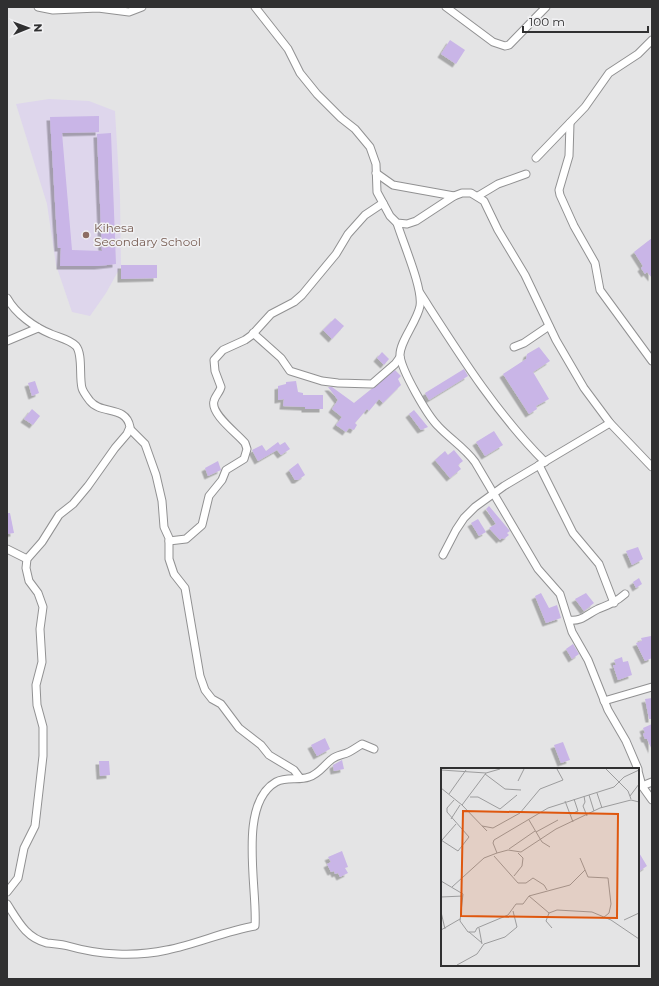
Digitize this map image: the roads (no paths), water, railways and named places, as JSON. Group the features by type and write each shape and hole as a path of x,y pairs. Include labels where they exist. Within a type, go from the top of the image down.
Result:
{"street":[{"path":"38,7 53,10 98,8 126,9 134,11 142,7"},
{"path":"255,7 288,49 300,73 317,94 341,118 355,129 370,147 374,155 377,192 390,216 397,224 420,293 480,381 489,398 542,464 573,533 599,564 614,603"},
{"path":"446,7 493,42 505,46 509,45 546,7"},
{"path":"536,158 593,98 608,73 638,54 652,40"},
{"path":"570,123 570,150 559,190 560,195 574,226 596,266 597,282 600,290 652,361"},
{"path":"376,173 393,185 454,196"},
{"path":"478,196 498,184 526,174"},
{"path":"397,224 407,224 416,221 454,196 462,193 471,193 484,201 498,230 515,255 549,326 584,388 610,423 652,467"},
{"path":"169,541 186,539 202,525 208,499 222,480 225,471 244,459 246,449 245,443 227,425 214,408 214,401 222,387 215,371 214,361 218,354 223,350 245,340 271,314 294,302 336,254 348,234 365,216 383,203"},
{"path":"253,333 281,358 290,371 322,381 372,384 395,364 400,357 401,348 418,315 420,293"},
{"path":"7,298 21,315 38,328 67,340 76,347 79,353 82,389 94,406 102,410 119,412 128,422 130,429 145,444 156,475 162,501 164,524 169,541 169,556 172,569 185,588 200,676 205,690 212,699 221,704 240,728 261,744 269,755 294,770 300,778"},
{"path":"514,347 524,343 549,326"},
{"path":"7,342 38,328"},
{"path":"400,357 418,396 432,419 468,452 494,493 538,569 560,594 572,632 588,660 604,701 637,768"},
{"path":"443,555 464,518 494,493 610,423"},
{"path":"7,892 18,878 24,848 35,826 43,756 43,726 37,705 36,686 42,662 40,629 43,607 38,593 29,581 26,568 27,559 42,542 59,515 77,499 130,429"},
{"path":"7,549 27,559"},
{"path":"569,620 579,620 598,609 614,603 625,594"},
{"path":"604,701 652,687"},
{"path":"7,904 20,925 32,937 46,943 61,944 88,952 139,954 168,950 231,931 255,926 255,885 252,868 256,812 260,800 273,784 286,778 307,778 323,768 333,758 350,752 362,744 374,749"},
{"path":"639,774 642,786 652,800"},
{"path":"642,786 652,782"}],"place":[{"name":"Kihesa Secondary School","path":"86,235"}]}
